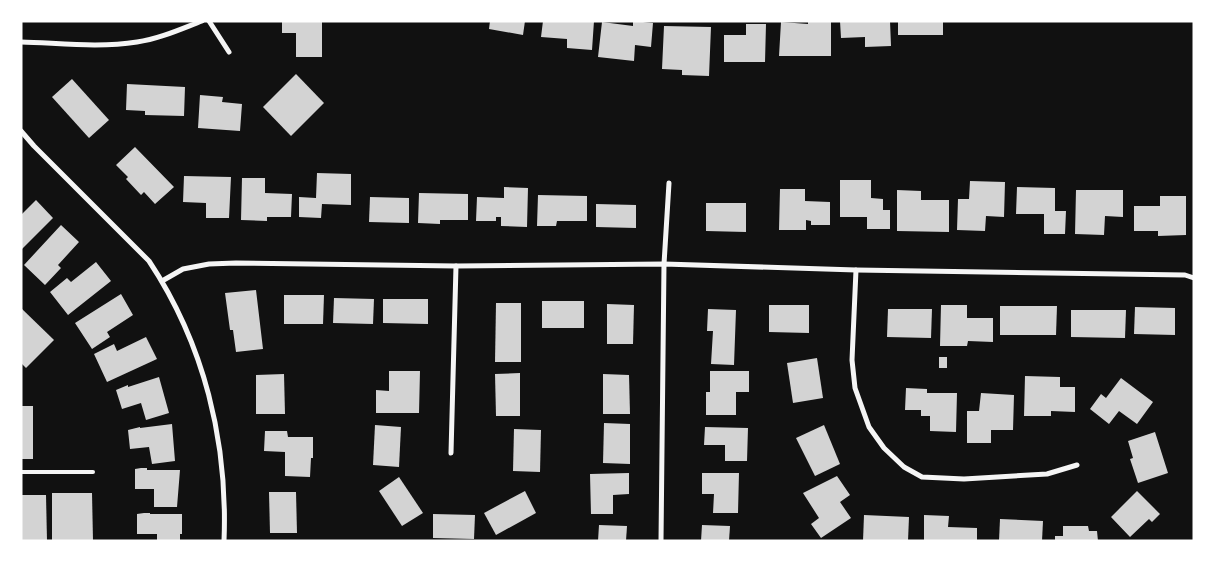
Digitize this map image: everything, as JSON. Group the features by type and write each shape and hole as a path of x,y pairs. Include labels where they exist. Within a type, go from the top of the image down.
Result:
{"street":[{"path":"21,42 115,44 138,42 159,38 202,21"},
{"path":"210,21 229,52"},
{"path":"21,131 148,261 162,281 179,313 193,345 217,427 223,473 224,541"},
{"path":"661,541 664,264 669,183"},
{"path":"162,281 183,269 209,264 456,266 664,264 856,270 1184,275 1194,278"},
{"path":"451,453 456,266"},
{"path":"856,270 852,360 854,388 869,427 884,448 904,467 922,477 964,479 1047,474 1077,465"}],"lane":[{"path":"21,472 94,472"}],"building":[{"path":"282,21 322,21 322,57 296,57 296,33 282,33"},
{"path":"490,21 525,21 523,35 489,29"},
{"path":"543,21 594,21 592,50 567,48 567,39 541,37"},
{"path":"633,21 653,23 651,47 635,45 634,61 598,57 602,22 633,26"},
{"path":"808,21 831,21 831,56 779,56 781,22 808,24"},
{"path":"840,21 890,21 891,46 865,47 865,37 841,38"},
{"path":"898,21 943,21 943,35 898,35"},
{"path":"746,24 766,24 765,62 724,62 724,35 746,35"},
{"path":"664,26 711,27 709,76 682,75 682,70 662,69"},
{"path":"296,74 324,103 291,136 263,107"},
{"path":"72,79 109,120 89,138 52,97"},
{"path":"127,84 185,87 184,116 145,115 145,111 126,110"},
{"path":"200,95 223,97 222,102 242,104 240,131 198,128"},
{"path":"135,147 174,187 155,204 144,192 141,195 126,179 128,177 116,165"},
{"path":"317,173 351,174 351,205 322,204 321,218 299,217 299,197 316,198"},
{"path":"184,176 231,177 229,218 206,218 206,203 183,202"},
{"path":"242,178 265,178 265,193 292,194 291,217 267,217 267,221 241,220"},
{"path":"840,180 871,180 871,198 883,199 883,210 890,210 890,229 867,229 867,217 840,217"},
{"path":"970,181 1005,182 1004,217 986,216 985,231 957,230 958,199 969,199"},
{"path":"504,187 528,188 527,227 501,226 501,217 496,217 496,221 476,221 477,197 504,198"},
{"path":"1017,187 1055,188 1055,211 1066,211 1065,234 1044,234 1044,214 1016,214"},
{"path":"780,189 805,189 805,201 830,202 830,225 811,225 811,221 806,220 806,230 779,230"},
{"path":"897,190 921,191 921,200 949,200 949,232 897,231"},
{"path":"1076,190 1123,190 1123,217 1105,216 1104,235 1075,234"},
{"path":"419,193 468,194 468,220 440,220 440,224 418,223"},
{"path":"538,195 587,196 587,221 557,221 556,226 537,226"},
{"path":"1160,196 1186,196 1186,235 1158,236 1158,231 1134,231 1134,206 1160,206"},
{"path":"370,197 409,198 409,223 369,222"},
{"path":"36,200 53,218 21,250 21,215"},
{"path":"706,203 746,203 746,232 706,231"},
{"path":"596,204 636,205 636,228 596,227"},
{"path":"61,225 79,242 58,265 61,268 45,285 24,265"},
{"path":"96,262 111,281 68,315 50,292 67,278 71,282"},
{"path":"256,290 263,349 236,352 233,330 230,330 225,293"},
{"path":"121,294 133,315 107,332 110,337 92,349 75,323"},
{"path":"284,295 324,295 323,324 284,324"},
{"path":"334,298 374,299 373,324 333,323"},
{"path":"383,299 428,299 428,324 383,323"},
{"path":"542,301 584,301 584,328 542,328"},
{"path":"496,303 521,303 521,362 495,362"},
{"path":"607,304 634,305 633,344 607,344"},
{"path":"769,305 809,305 809,333 769,332"},
{"path":"941,305 967,305 967,318 993,318 993,342 968,341 967,346 940,346"},
{"path":"1000,306 1057,306 1056,335 1000,335"},
{"path":"1135,307 1175,308 1175,335 1134,334"},
{"path":"21,308 54,340 26,368 21,363"},
{"path":"708,309 736,310 734,365 711,364 713,331 707,331"},
{"path":"888,309 932,309 931,338 887,337"},
{"path":"1071,310 1126,310 1125,338 1071,337"},
{"path":"146,337 157,359 107,382 94,354 114,344 117,351"},
{"path":"939,357 947,357 947,368 939,368"},
{"path":"817,358 823,398 793,403 787,363"},
{"path":"389,371 420,371 419,413 376,413 376,390 389,391"},
{"path":"710,371 749,371 749,392 736,392 736,415 706,415 706,392 710,392"},
{"path":"520,373 520,416 496,416 495,374"},
{"path":"284,374 285,414 256,414 256,375"},
{"path":"603,374 629,375 630,414 603,414"},
{"path":"1025,376 1060,377 1060,387 1075,387 1075,412 1051,411 1051,416 1024,416"},
{"path":"159,377 169,413 146,420 141,403 122,409 116,390"},
{"path":"1121,378 1153,402 1137,424 1119,411 1109,424 1090,409 1101,394 1106,398"},
{"path":"906,388 927,389 927,393 957,393 956,432 930,431 930,416 921,416 921,410 905,410"},
{"path":"981,393 1014,395 1013,430 991,430 991,443 967,443 967,411 979,411"},
{"path":"21,406 33,406 33,459 21,459"},
{"path":"604,423 630,424 630,464 603,463"},
{"path":"172,424 175,461 152,464 149,447 130,449 128,430"},
{"path":"375,425 401,427 399,467 373,465"},
{"path":"824,425 840,464 815,476 796,438"},
{"path":"705,427 748,428 747,461 725,461 725,445 704,445"},
{"path":"514,429 541,430 540,472 513,471"},
{"path":"265,431 287,431 288,437 313,437 313,458 311,458 310,477 285,476 285,452 264,451"},
{"path":"1155,432 1168,473 1138,483 1130,459 1133,458 1128,441"},
{"path":"147,468 147,470 180,470 177,507 154,507 154,489 135,489 135,469"},
{"path":"629,473 629,494 613,495 613,514 591,514 590,474"},
{"path":"702,473 739,473 738,513 713,513 714,494 702,494"},
{"path":"837,476 850,495 840,502 851,518 821,538 811,524 819,518 803,493"},
{"path":"399,477 423,513 402,526 379,491"},
{"path":"525,491 536,513 496,535 484,513"},
{"path":"1137,491 1160,514 1152,522 1149,519 1130,537 1111,517"},
{"path":"269,492 296,492 297,533 270,533"},
{"path":"52,493 92,493 93,541 52,541"},
{"path":"21,495 46,495 47,541 21,541"},
{"path":"137,514 182,514 180,541 157,541 157,534 137,534"},
{"path":"433,514 475,515 474,539 433,538"},
{"path":"864,515 909,517 908,541 863,541"},
{"path":"924,515 949,516 948,527 977,528 977,541 924,541"},
{"path":"1000,519 1043,521 1042,541 999,541"},
{"path":"599,525 627,526 626,541 598,541"},
{"path":"702,525 730,526 729,541 701,541"},
{"path":"1063,526 1088,526 1089,531 1097,531 1098,541 1055,541 1055,536 1063,536"}]}
